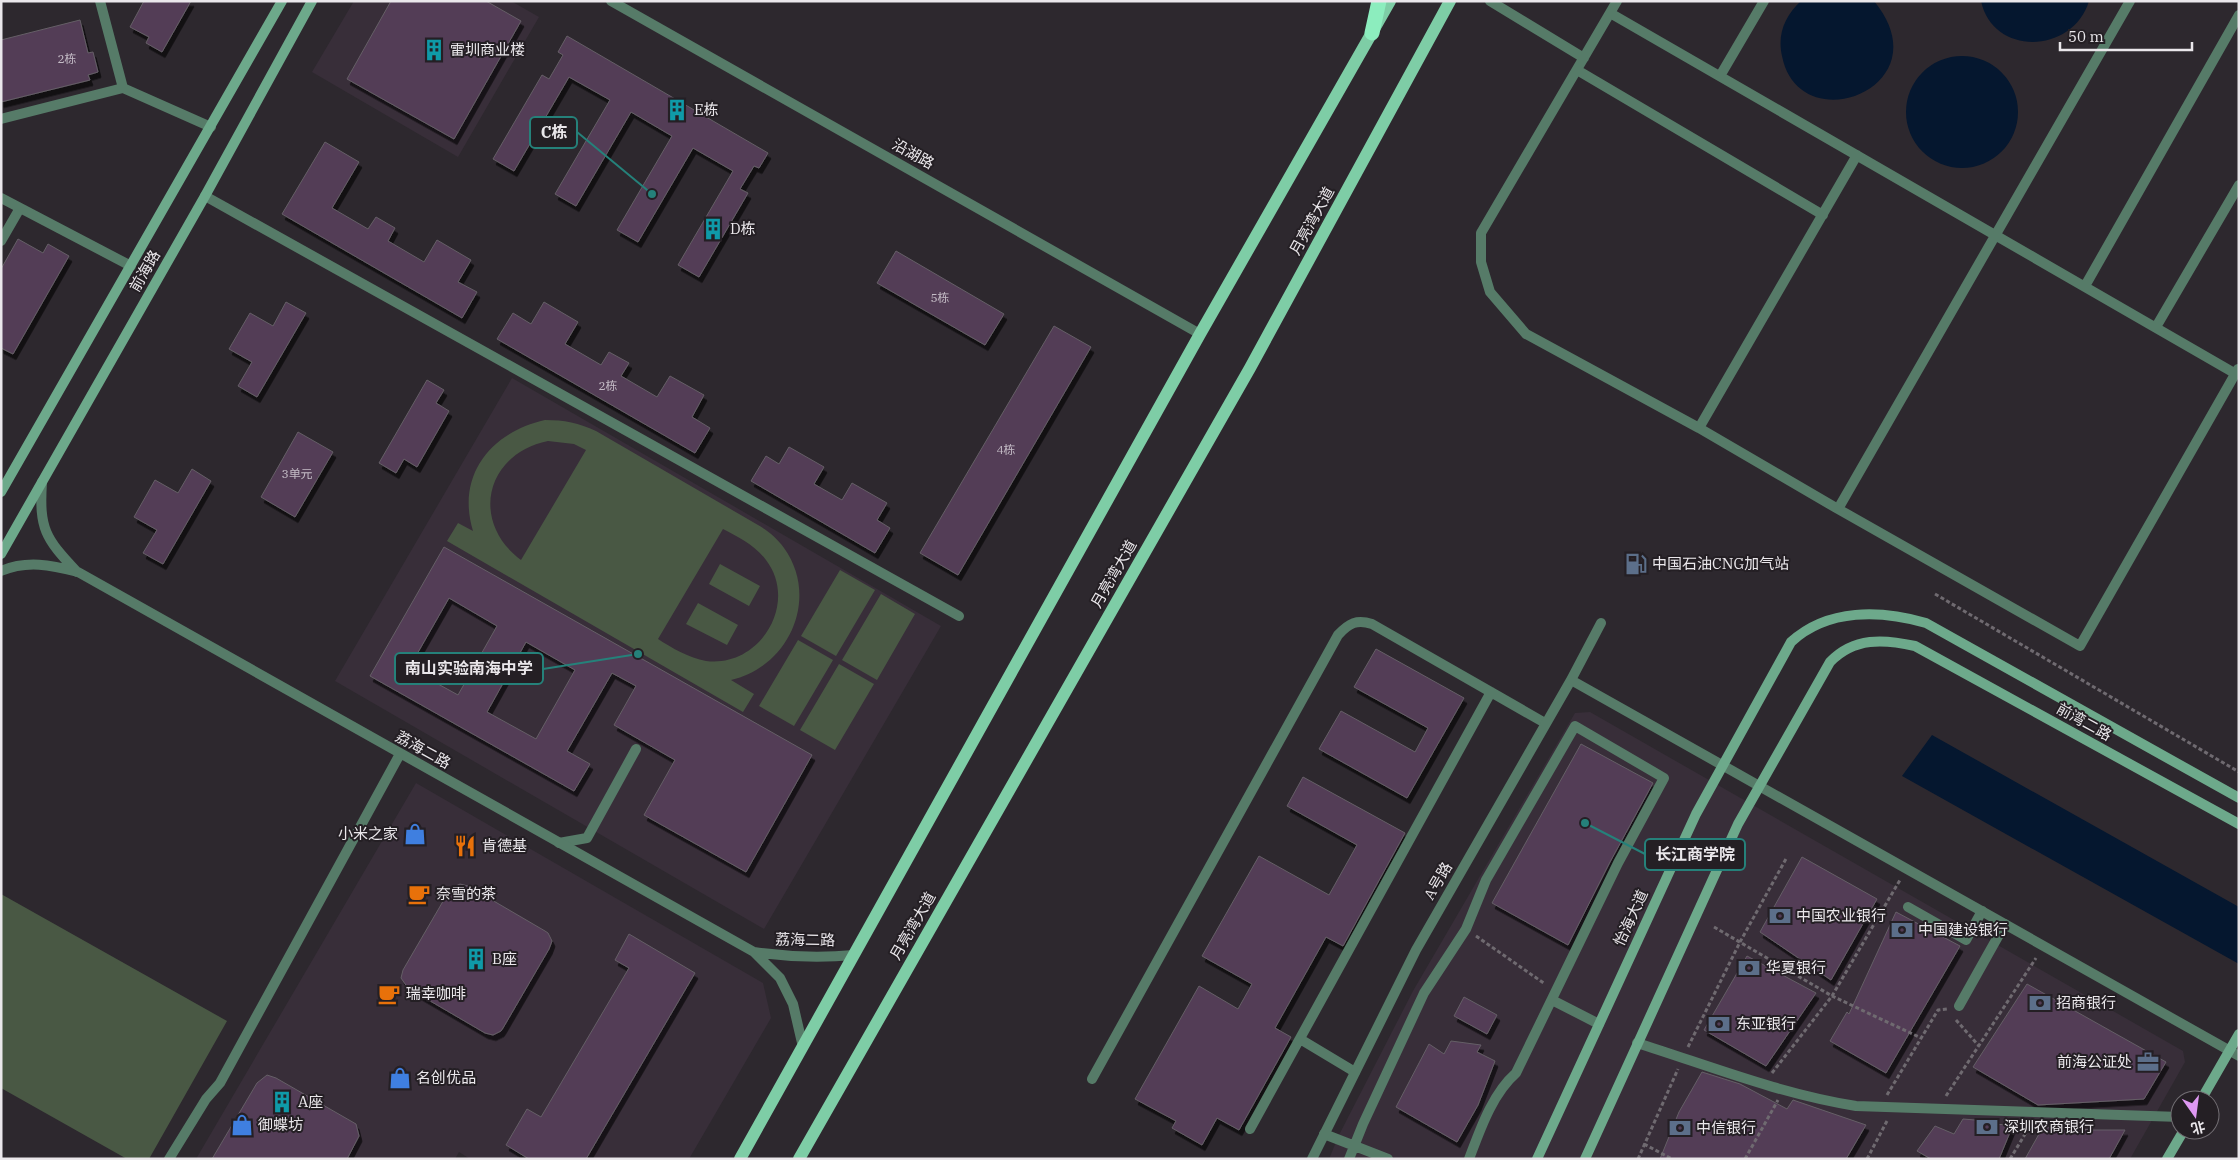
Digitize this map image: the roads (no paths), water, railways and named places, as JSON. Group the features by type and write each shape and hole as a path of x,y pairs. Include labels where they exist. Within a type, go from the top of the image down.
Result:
{"highway":[{"path":"1372,33 1379,1"}],"main road":[{"path":"740,1159 1200,334 1390,1"},
{"name":"月亮湾大道","path":"799,1159 1250,368 1450,1"}],"street":[{"path":"100,1 123,88"},
{"name":"前海路","path":"1,492 282,1"},
{"name":"前海路","path":"1,554 205,196 312,1"},
{"name":"沿湖路","path":"611,1 1200,334"},
{"path":"1490,1 1584,58"},
{"path":"1610,13 2156,327 2237,371 2080,646 1699,428 1526,334 1490,292 1482,262 1481,233 1617,1"},
{"path":"1720,76 1764,1"},
{"path":"1838,509 2130,1"},
{"path":"2085,286 2239,15"},
{"path":"1577,70 1822,215"},
{"path":"1,119 123,88 211,127"},
{"path":"1699,428 1857,155"},
{"path":"2156,327 2239,185"},
{"path":"205,196 959,616"},
{"path":"1,198 131,266"},
{"path":"1,241 20,208"},
{"name":"荔海二路","path":"42,482 40,512 46,534 57,550 78,572"},
{"name":"荔海二路","path":"1,571 12,566 48,564 78,572 754,952 780,978 793,1004 803,1047"},
{"name":"前湾二路","path":"1791,642 1801,633 1817,624 1853,615 1889,615 1926,623 2239,798"},
{"path":"1092,1079 1338,635 1346,626 1362,621 1372,624 1545,723"},
{"name":"A号路","path":"1312,1159 1416,950 1571,680 1601,623"},
{"name":"前湾二路","path":"1758,785 1830,662 1845,649 1872,640 1886,640 1916,646 2239,824"},
{"name":"怡海大道","path":"1537,1159 1673,861 1723,765 1791,642"},
{"path":"1571,680 2234,1053"},
{"path":"1250,1130 1491,692"},
{"path":"1349,1159 1424,993 1466,929 1486,880 1576,726 1664,778 1618,863 1516,1073 1504,1084 1478,1134 1469,1159"},
{"path":"559,843 587,838 636,749"},
{"path":"169,1159 206,1099 220,1083 400,754"},
{"path":"1585,1159 1721,859 1758,785"},
{"path":"1908,907 1966,940 1982,911"},
{"path":"1959,1006 2005,924"},
{"name":"荔海二路","path":"754,952 785,957 821,958 854,955"},
{"path":"1554,995 1599,1024"},
{"path":"2208,1090 2234,1053 2239,1034"},
{"path":"1300,1039 1355,1072"},
{"path":"1637,1044 1783,1091 1819,1100 1880,1108 2170,1117"},
{"path":"1324,1134 1388,1159"},
{"path":"2167,1159 2178,1140"}],"water":[{"path":"1801,1 1874,1 1891,32 1892,58 1881,79 1861,93 1837,100 1814,96 1794,82 1782,56 1781,40 1787,19"},
{"path":"1981,1 2089,1 2080,19 2067,31 2051,39 2034,42 2016,40 2001,32 1988,19"},
{"path":"1962,56 1983,60 2002,72 2014,91 2018,112 2014,133 2002,152 1983,164 1962,168 1941,164 1922,152 1910,133 1906,112 1910,91 1922,72 1941,60"},
{"path":"1932,735 2239,907 2239,964 1902,776"}],"place":[{"name":"雷圳商业楼","path":"434,50"},
{"name":"E栋","path":"677,110"},
{"name":"C栋","path":"652,194"},
{"name":"D栋","path":"713,229"},
{"name":"中国石油CNG加气站","path":"1636,564"},
{"name":"南山实验南海中学","path":"638,654"},
{"name":"长江商学院","path":"1585,823"},
{"name":"小米之家","path":"415,834"},
{"name":"肯德基","path":"465,846"},
{"name":"奈雪的茶","path":"419,894"},
{"name":"中国农业银行","path":"1780,916"},
{"name":"中国建设银行","path":"1902,930"},
{"name":"B座","path":"476,959"},
{"name":"华夏银行","path":"1749,968"},
{"name":"瑞幸咖啡","path":"389,994"},
{"name":"招商银行","path":"2040,1003"},
{"name":"东亚银行","path":"1719,1024"},
{"name":"前海公证处","path":"2148,1062"},
{"name":"名创优品","path":"400,1078"},
{"name":"A座","path":"282,1102"},
{"name":"御蝶坊","path":"242,1125"},
{"name":"深圳农商银行","path":"1987,1127"},
{"name":"中信银行","path":"1680,1128"}]}
